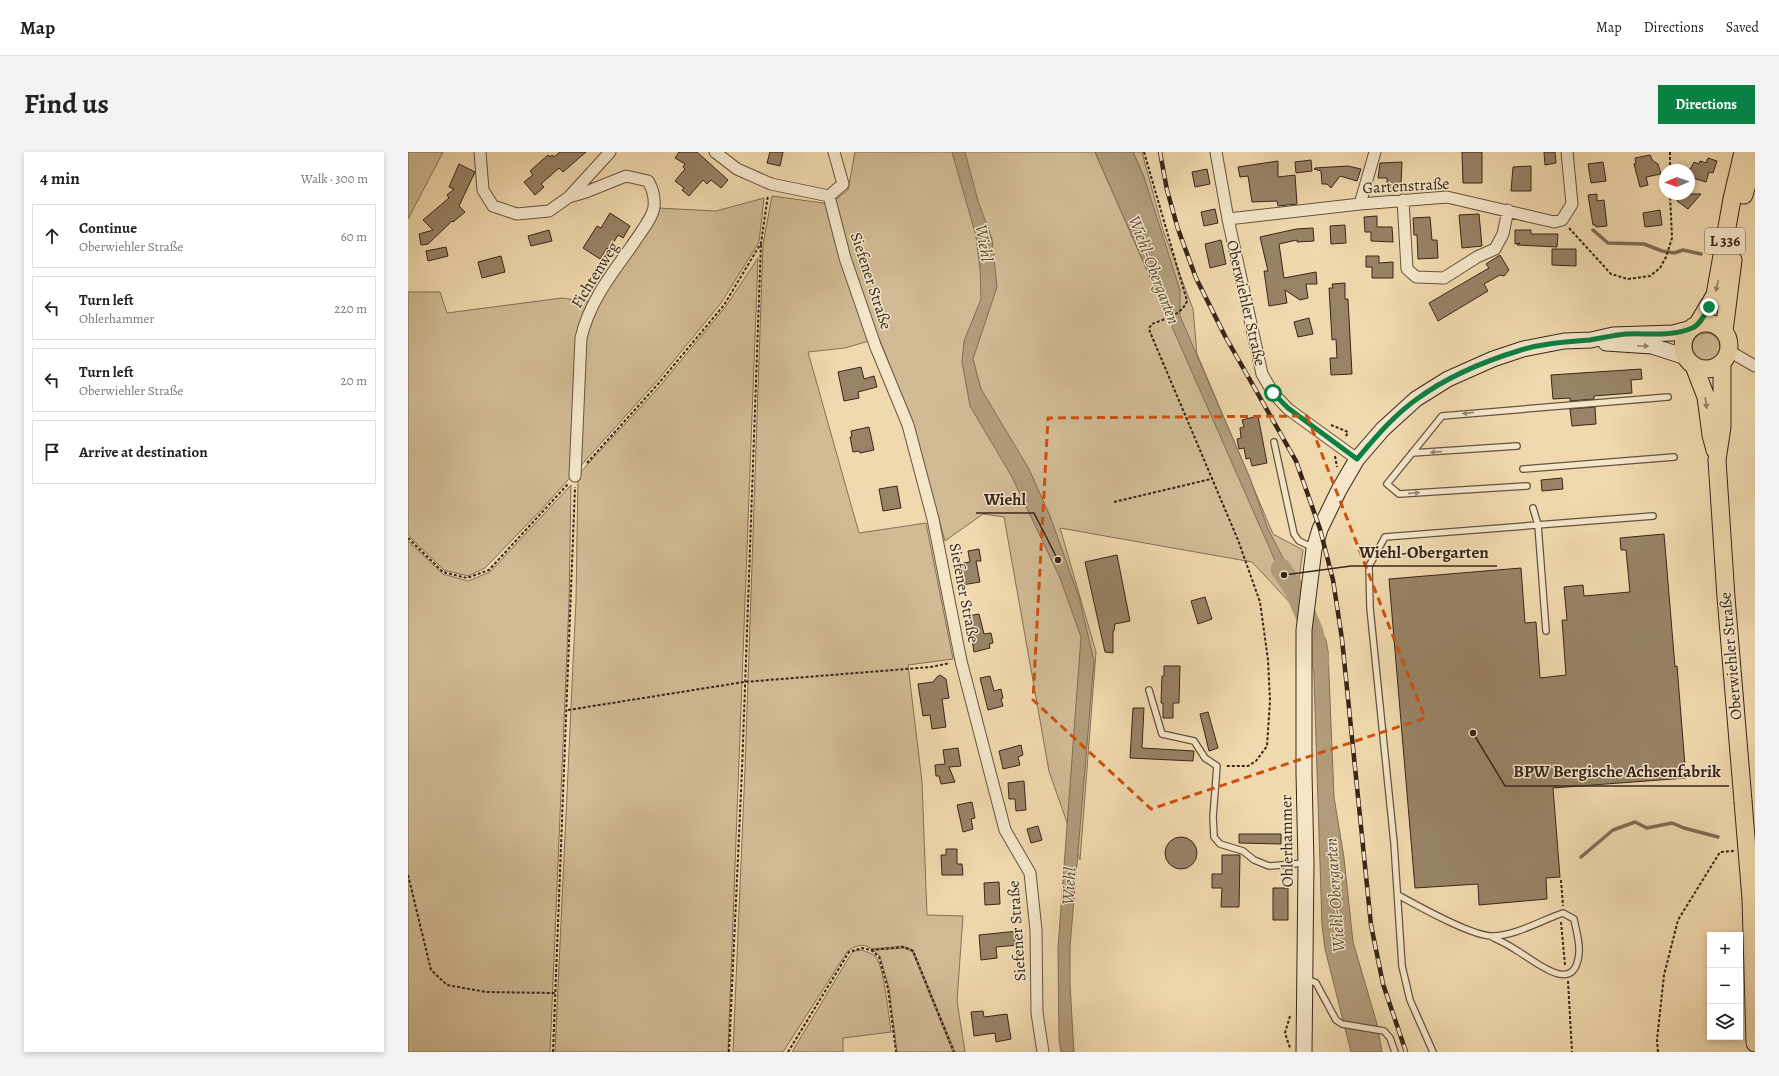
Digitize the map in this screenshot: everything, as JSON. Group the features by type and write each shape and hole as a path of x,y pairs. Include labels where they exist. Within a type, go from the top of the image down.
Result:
{"main road":[{"name":"L 336","path":"1694,327 1715,295 1732,199 1743,152"},
{"name":"L 336","path":"1724,332 1732,268 1745,192 1755,156"},
{"path":"1712,324 1724,332 1729,344 1725,357 1708,369 1690,361 1683,345 1688,333 1694,327 1712,324"},
{"name":"Oberwiehler Straße","path":"1717,460 1722,427 1725,357"},
{"name":"Oberwiehler Straße","path":"1690,361 1706,397 1711,435 1717,460 1726,597 1751,899 1755,1043"}],"street":[{"path":"480,152 483,190 493,206 517,214 549,211 569,197 610,152"},
{"path":"715,152 737,169 771,184 829,196 843,184 834,152"},
{"name":"Oberwiehler Straße","path":"1216,152 1228,219 1262,374 1273,393 1288,408 1357,459"},
{"path":"1360,204 1375,152"},
{"path":"1562,220 1572,204 1567,152"},
{"name":"Fichtenweg","path":"569,197 626,176 648,181 654,191 654,208 642,230 593,302 584,322 580,338 576,476"},
{"name":"Siefener Straße","path":"829,196 846,258 875,345 908,425 933,519 961,661 1005,830 1030,873 1036,930 1037,1013 1043,1052"},
{"name":"Gartenstraße","path":"1228,219 1360,204 1447,197 1508,210 1554,222 1562,220"},
{"path":"1403,200 1407,269 1416,277 1444,278 1477,257 1495,249 1503,234 1508,210"},
{"path":"1314,548 1320,530 1339,490 1357,459 1383,429 1416,399 1448,379 1493,359 1523,349 1564,341 1591,340 1613,335 1673,333 1694,327"},
{"path":"1591,340 1613,344 1652,346 1690,361"},
{"path":"1725,357 1755,366"},
{"name":"Ohlerhammer","path":"1304,1052 1306,864 1304,773 1304,630 1314,548"}],"lane":[{"path":"1527,486 1399,494 1387,484 1442,416 1507,409 1668,397"},
{"path":"1274,442 1294,534 1299,541 1314,548"},
{"path":"1412,453 1517,446"},
{"path":"1523,469 1674,458"},
{"path":"1533,508 1538,525 1546,632"},
{"path":"1433,1052 1410,1000 1403,976 1394,843 1370,608 1369,566 1385,537 1653,516"},
{"path":"1149,690 1162,734 1194,741 1205,758 1218,766 1213,817 1214,837 1220,844 1243,851 1254,860 1269,866 1306,864"},
{"path":"1398,895 1468,930 1492,937 1517,950 1539,966 1558,975 1567,974 1574,968 1579,953 1574,919 1563,913 1508,934 1492,937"},
{"path":"1304,978 1316,983 1336,1020 1342,1024 1379,1030 1390,1038 1395,1052"}],"path":[{"path":"1144,152 1168,240 1187,301 1185,307 1178,312 1152,324 1149,328 1211,479 1238,540 1260,602 1268,660 1270,701 1267,746 1256,761 1248,766 1218,766"},
{"path":"1670,152 1670,164"},
{"path":"729,1052 761,243 771,184"},
{"path":"1562,220 1611,274 1628,279 1650,276 1660,268 1666,257 1672,238 1670,200"},
{"path":"408,538 443,572 467,578 489,570 659,383 724,305 761,243"},
{"path":"1328,423 1340,430 1348,432"},
{"path":"553,1052 576,476"},
{"path":"1114,502 1211,479"},
{"path":"567,710 744,682 931,666 961,661"},
{"path":"1658,1052 1657,1040 1664,976 1678,920 1720,852 1739,851"},
{"path":"408,875 431,970 447,985 486,992 555,993"},
{"path":"788,1052 849,952 862,948 871,950 904,947 913,951 954,1052"},
{"path":"871,950 879,957 888,989 896,1052"}],"highlighted area":[{"path":"1307,416 1425,718 1151,809 1033,700 1048,418"}],"shaded area":[{"path":"408,152 443,152 408,219"},
{"path":"855,152 1095,152 1160,300 1144,177 1133,152 1142,152 1163,230 1193,309 1197,354 1273,534 1303,550 1295,608 1252,562 1060,528 1096,652 1080,860 1049,771 1004,517 983,514 945,541 911,420 879,338 845,348 808,352 859,533 926,523 953,659 908,665 922,782 927,915 963,916 957,1001 965,1052 955,1052 913,950 903,946 872,949 863,945 856,946 847,952 783,1052 733,1052 745,769 763,244 772,196 830,204 848,190"},
{"path":"764,198 759,242 721,303 657,381 540,511 485,568 468,576 444,570 408,535 408,292 440,292 447,313 562,298 590,302 658,208 716,211"},
{"path":"758,258 728,1052 555,1052 576,600 578,475 661,385 726,306"},
{"path":"1706,333 1716,337 1720,347 1716,357 1706,361 1696,357 1692,347 1696,337"},
{"path":"571,485 569,603 550,1052 408,1052 408,541 443,574 468,581 490,572"},
{"path":"904,948 912,951 953,1052 897,1052 889,988 880,956 873,950"},
{"path":"862,950 876,957 879,963 884,981 891,1032 843,1038 843,1052 792,1052 851,954 854,951"}],"water":[{"path":"952,152 965,152 978,201 992,239 997,287 973,359 981,389 1029,469 1050,516 1079,597 1094,661 1070,947 1070,984 1074,1052 1061,1052 1059,1040 1058,948 1081,637 1060,578 1012,477 970,406 962,362 964,341 981,299 980,268 976,236"},
{"path":"1095,152 1133,152 1144,177 1180,290 1180,316 1250,478 1268,529 1297,585 1295,608 1288,590"},
{"path":"1314,618 1326,640 1328,651 1334,797 1344,858 1353,942 1377,1024 1382,1052 1351,1052 1325,949 1322,925 1313,647"}],"building":[{"path":"560,152 586,152 563,172 559,168 541,184 544,187 535,195 524,182 533,175 530,171 548,155 550,157 552,155 554,157"},
{"path":"679,152 697,152 728,180 721,188 711,180 707,184 703,180 689,196 682,190 684,188 675,181 685,169 683,167 685,164 675,158"},
{"path":"770,152 783,152 780,166 767,163"},
{"path":"1462,152 1482,152 1482,183 1463,183"},
{"path":"1544,152 1555,152 1556,163 1545,165"},
{"path":"1650,155 1653,161 1658,164 1659,174 1646,177 1648,185 1640,187 1634,164 1636,163 1635,158"},
{"path":"1708,158 1717,161 1713,173 1709,172 1706,182 1695,179 1694,162 1699,164 1700,161 1706,163"},
{"path":"1311,160 1312,171 1296,173 1295,162"},
{"path":"1278,161 1278,177 1295,175 1297,204 1278,206 1277,201 1252,202 1248,176 1240,177 1238,167"},
{"path":"1402,162 1401,185 1387,188 1387,178 1378,178 1380,163"},
{"path":"1603,162 1606,181 1591,183 1588,164"},
{"path":"459,164 475,172 459,206 465,212 453,222 452,221 428,244 421,245 419,234 433,230 423,220 449,198 447,195 454,189 449,187"},
{"path":"1348,166 1361,169 1357,181 1340,176 1331,188 1327,184 1322,184 1321,171 1314,169 1315,168"},
{"path":"1531,166 1531,191 1511,191 1513,167"},
{"path":"1207,169 1210,184 1195,187 1192,172"},
{"path":"1597,194 1597,201 1604,200 1607,226 1596,227 1596,225 1593,225 1588,195"},
{"path":"1695,194 1701,194 1688,209 1677,201 1695,200"},
{"path":"1215,209 1218,223 1204,226 1201,212"},
{"path":"1660,210 1662,225 1645,227 1643,213"},
{"path":"610,213 630,226 623,238 618,235 609,250 607,248 600,259 583,248 597,226 601,228"},
{"path":"1479,214 1482,246 1462,248 1459,215"},
{"path":"1377,216 1377,227 1392,227 1393,242 1371,241 1371,232 1365,232 1364,217"},
{"path":"1430,217 1432,240 1437,240 1438,258 1418,259 1417,235 1414,235 1413,218"},
{"path":"1345,225 1346,243 1331,244 1330,226"},
{"path":"1313,228 1314,241 1297,242 1297,240 1279,244 1284,278 1316,272 1317,284 1306,284 1308,298 1300,300 1285,290 1287,303 1269,306 1264,271 1268,271 1260,237 1296,229"},
{"path":"549,230 552,241 531,246 528,236"},
{"path":"1515,230 1531,230 1531,234 1558,234 1557,247 1517,245 1520,243 1515,244"},
{"path":"1221,240 1226,264 1210,268 1205,244"},
{"path":"446,247 448,256 428,261 426,251"},
{"path":"1552,249 1576,249 1576,266 1552,265"},
{"path":"1500,255 1509,270 1504,276 1500,275 1484,284 1488,291 1438,321 1429,303 1489,268 1486,264"},
{"path":"501,256 505,272 482,278 478,262"},
{"path":"1366,256 1379,256 1379,263 1393,262 1393,278 1372,278 1372,267 1366,267"},
{"path":"1345,283 1345,299 1348,299 1352,374 1331,375 1330,358 1337,358 1336,339 1332,340 1329,288 1333,288 1332,284"},
{"path":"1309,318 1313,334 1298,337 1294,322"},
{"path":"861,367 864,379 874,376 877,387 858,392 859,398 844,401 838,372"},
{"path":"1641,369 1642,379 1631,380 1632,393 1594,396 1594,399 1570,401 1570,398 1553,399 1551,375"},
{"path":"1595,407 1596,424 1572,426 1570,409"},
{"path":"1258,416 1267,463 1252,466 1250,458 1246,459 1244,448 1239,449 1237,439 1241,438 1240,428 1244,427 1242,420"},
{"path":"869,427 874,450 860,453 859,451 853,452 850,437 852,437 851,431"},
{"path":"1562,478 1563,489 1542,491 1541,480"},
{"path":"897,486 901,508 883,511 879,489"},
{"path":"1664,534 1686,778 1553,788 1560,877 1546,878 1547,899 1479,905 1478,884 1415,888 1389,579 1521,568 1525,623 1536,622 1540,678 1566,675 1562,620 1567,620 1564,587 1583,585 1584,596 1630,592 1626,550 1621,550 1620,538"},
{"path":"979,549 981,561 976,561 980,582 962,585 958,564 970,562 968,551"},
{"path":"1117,555 1130,621 1115,624 1113,631 1113,653 1105,652 1085,562"},
{"path":"1205,597 1212,619 1198,624 1191,601"},
{"path":"979,614 984,634 991,633 993,643 989,644 990,648 974,652 968,616"},
{"path":"1164,666 1180,666 1179,703 1173,703 1173,718 1163,718 1163,703 1161,703"},
{"path":"940,675 946,679 949,698 942,699 946,727 932,729 930,715 923,716 918,684 933,682"},
{"path":"990,676 994,691 1001,689 1003,706 988,710 980,678"},
{"path":"1133,708 1144,708 1142,748 1194,751 1193,761 1130,758"},
{"path":"1208,712 1218,748 1209,751 1200,714"},
{"path":"1021,745 1023,755 1018,757 1020,765 1003,769 999,751"},
{"path":"958,748 961,766 949,767 955,782 941,784 939,776 936,776 935,765 945,764 943,750"},
{"path":"1024,781 1026,810 1016,811 1015,799 1009,799 1008,783"},
{"path":"972,802 975,818 971,819 973,829 963,832 957,805"},
{"path":"1038,826 1042,840 1031,843 1027,829"},
{"path":"1239,834 1281,834 1281,844 1239,843"},
{"path":"1178,837 1184,837 1193,841 1197,853 1193,865 1184,869 1178,869 1169,865 1165,856 1165,850 1169,841"},
{"path":"946,849 957,849 957,864 962,864 963,875 942,875 941,855 946,855"},
{"path":"1222,855 1240,855 1239,907 1221,907 1222,888 1212,888 1212,874 1222,874"},
{"path":"999,882 1000,904 985,905 984,883"},
{"path":"1273,888 1288,888 1288,920 1273,920"},
{"path":"1018,931 1019,945 996,947 997,958 981,960 979,935"},
{"path":"983,1011 984,1017 1007,1014 1011,1039 996,1042 995,1033 974,1036 971,1012"}],"waterway":[{"path":"1593,230 1608,243 1644,244 1662,251 1674,253 1683,250 1701,254"},
{"name":"Wiehl-Obergarten","path":"1281,569 1295,590 1313,632 1319,661"},
{"path":"1581,857 1613,830 1635,822 1647,828 1672,823 1684,828 1718,837"}],"railway":[{"path":"1160,152 1167,190 1178,229 1196,278 1225,336 1296,461 1320,529 1333,580 1342,639 1371,925 1383,984 1406,1052"}],"place":[{"name":"Wiehl","path":"1058,560"},
{"name":"Wiehl-Obergarten","path":"1284,575"},
{"name":"BPW Bergische Achsenfabrik","path":"1473,733"}],"route":[{"path":"1273,393 1288,408 1357,459 1383,429 1416,399 1448,379 1493,359 1523,349 1564,341 1591,340 1613,335 1673,333 1692,328 1697,325 1709,307"}]}
